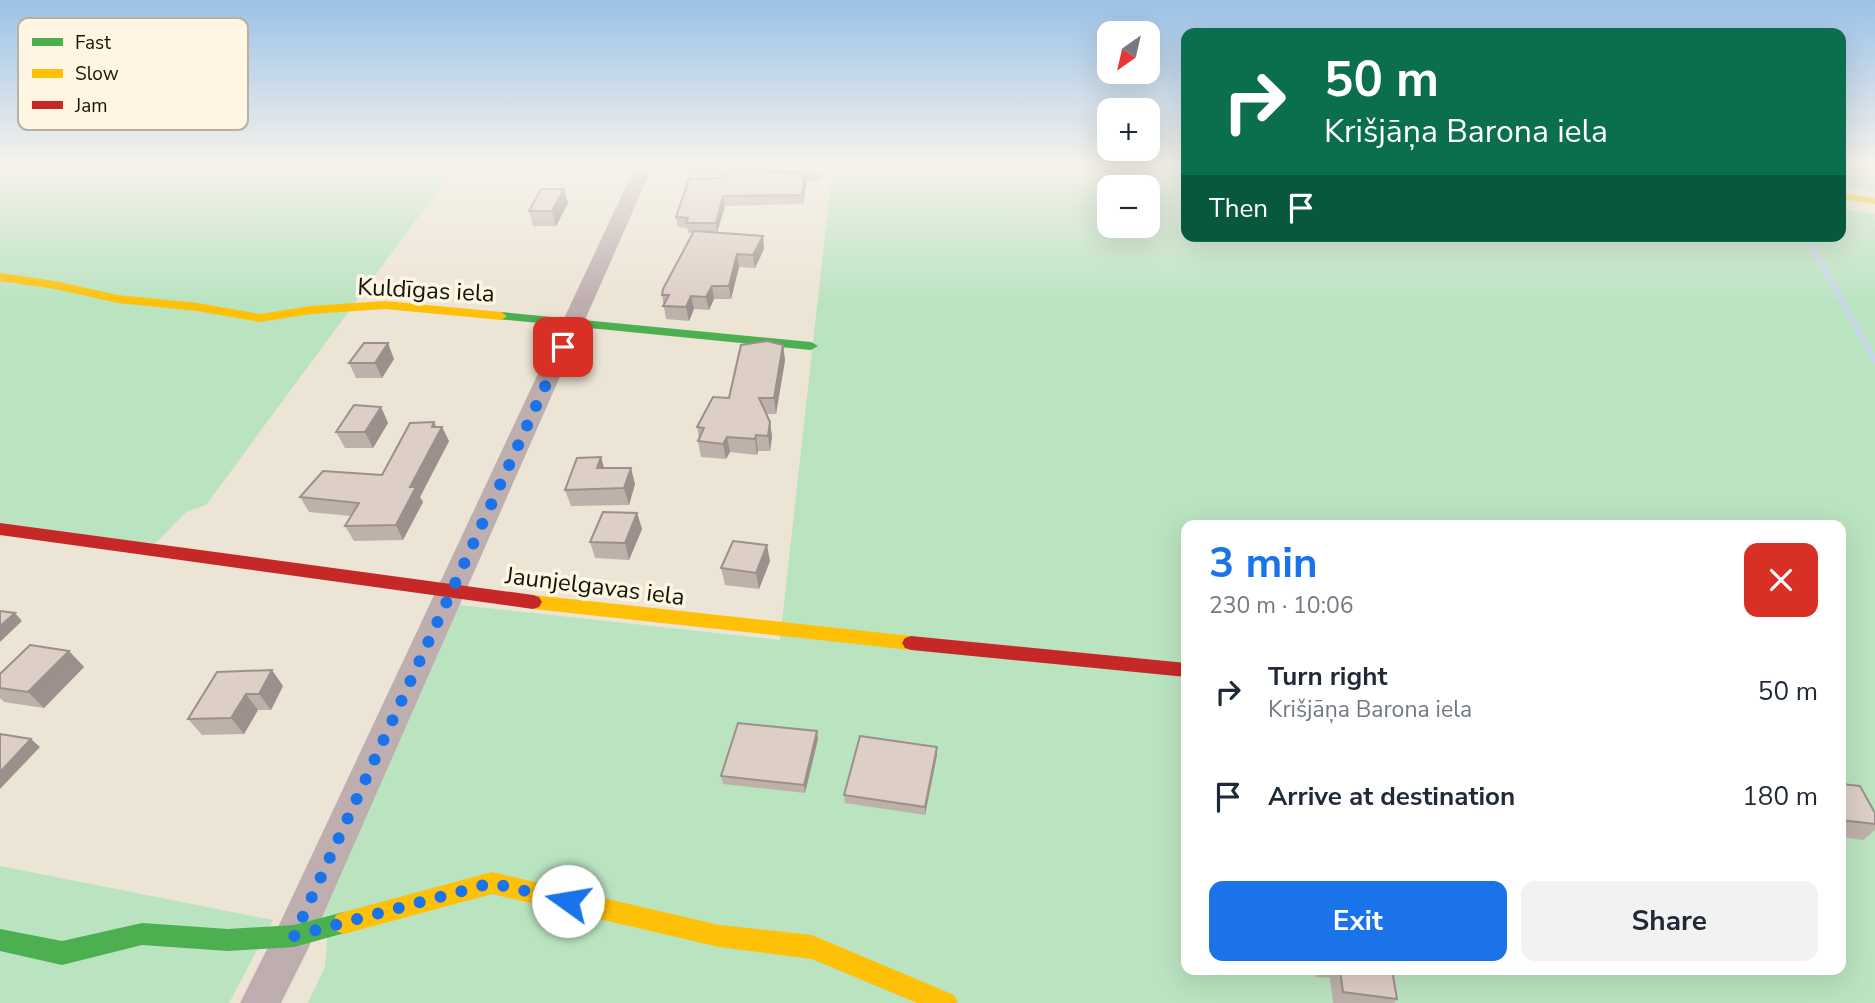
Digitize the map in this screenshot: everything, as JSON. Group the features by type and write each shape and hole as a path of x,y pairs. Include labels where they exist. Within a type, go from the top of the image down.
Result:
{"street":[{"path":"260,1003 294,936 625,210"},
{"name":"Kuldīgas iela","path":"0,277 118,299 197,307 260,318 311,310 385,306 811,346"},
{"name":"Jaunjelgavas iela","path":"0,529 451,592 804,633 1181,670"},
{"path":"0,940 62,953 142,934 228,940 294,936 492,883 719,936 812,947 946,1003"}],"green space":[{"path":"0,210 424,210 206,505 186,512 156,543 0,529"},
{"path":"828,210 1097,210 1097,238 1160,238 1160,210 1181,210 1181,242 1846,242 1846,210 1875,214 1875,1003 308,1003 325,967 328,927 294,936 459,605 780,640"},
{"path":"0,866 273,920 229,1003 0,1003"}],"building":[{"path":"678,210 719,210 716,223 686,223 688,218 676,217"},
{"path":"694,231 763,236 753,255 737,254 729,286 712,286 706,297 691,296 686,307 663,306 669,295 662,295 663,289"},
{"path":"767,341 783,345 774,398 759,398 770,422 768,436 756,435 755,439 727,437 723,444 698,441 704,428 697,427 713,397 729,398 741,345"},
{"path":"364,343 388,343 375,363 349,363"},
{"path":"354,405 381,407 365,432 336,432"},
{"path":"434,422 432,427 442,427 410,487 416,487 396,525 345,526 359,503 300,497 323,471 382,475 410,423"},
{"path":"601,457 597,468 631,468 624,488 565,490 577,458"},
{"path":"603,512 637,513 625,543 590,542"},
{"path":"733,541 767,545 756,573 721,568"},
{"path":"0,611 15,613 0,626"},
{"path":"30,645 69,651 28,692 0,688 0,674"},
{"path":"272,670 259,694 246,694 231,718 188,719 217,672"},
{"path":"738,723 817,731 804,785 721,776"},
{"path":"0,734 31,739 0,772"},
{"path":"860,736 937,747 925,807 844,795"},
{"path":"1846,785 1860,786 1875,813 1875,824 1846,821"},
{"path":"1341,975 1393,975 1397,999 1343,992"}],"waterway":[{"path":"1809,242 1875,360"}],"traffic: fast":[{"path":"501,316 811,346"},
{"path":"0,940 62,953 142,934 228,940 294,936 344,923"}],"traffic: slow":[{"path":"0,277 55,285 118,299 197,307 260,318 311,310 385,305 501,316"},
{"path":"533,602 911,643"},
{"path":"344,923 492,883 719,936 812,947 946,1003"}],"traffic: jam":[{"path":"0,529 533,602"},
{"path":"911,643 1181,670"}],"route":[{"path":"563,347 294,936 492,883 568,901"}]}
